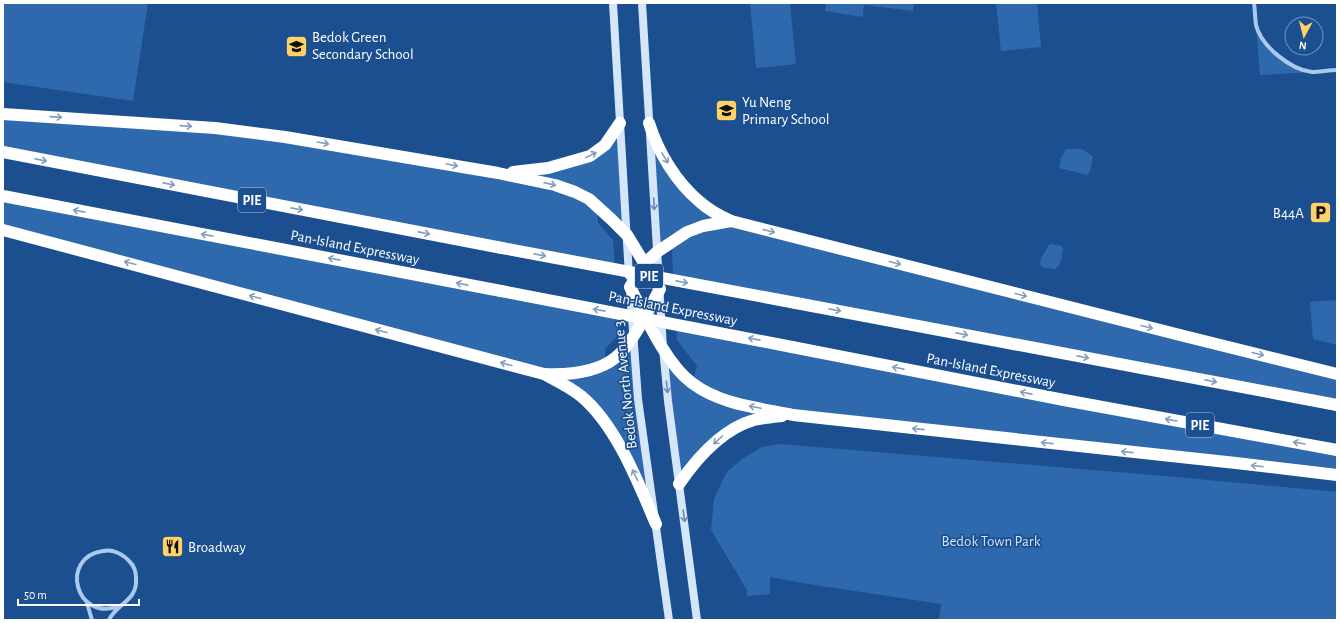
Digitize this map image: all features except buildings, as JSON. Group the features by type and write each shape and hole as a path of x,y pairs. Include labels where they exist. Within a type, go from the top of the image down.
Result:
{"highway":[{"path":"3,114 231,130 285,137 498,173 556,185 580,194 597,205 627,235 660,289 633,336 621,353 613,360 603,365 580,372 544,374"},
{"path":"498,173 548,168 590,156 605,145 620,123"},
{"path":"649,123 662,155 690,193 705,206 732,221 1337,374"},
{"name":"Pan-Island Expressway","path":"3,152 502,248 1337,405"},
{"name":"Pan-Island Expressway","path":"3,196 1064,400 1337,450"},
{"path":"732,221 716,223 687,232 657,252 645,263 630,287 663,348 681,373 691,383 707,392 735,403 793,415 1228,462 1337,476"},
{"path":"3,230 544,374 576,392 604,421 631,468 656,524"},
{"path":"679,484 695,463 723,436 734,428 754,420 793,415"}],"main road":[{"name":"Bedok North Avenue 3","path":"613,3 638,399 669,620"},
{"path":"642,3 663,348 668,401 697,620"}],"street":[{"path":"1254,3 1258,31 1268,46 1280,58 1296,67 1313,72 1337,70"},
{"path":"92,620 89,607 79,591 77,581 78,570 80,565 87,557 93,553 100,551 111,551 127,558 132,564 136,573 136,581 134,591 128,601 112,614 109,620"},
{"path":"83,599 90,605 102,609 111,609 120,606"}],"green space":[{"path":"3,3 148,3 133,101 3,82"},
{"path":"750,3 790,3 796,64 756,68"},
{"path":"826,3 914,3 913,11 864,5 863,17 825,11"},
{"path":"996,3 1037,3 1041,47 1001,51"},
{"path":"1256,27 1261,36 1285,62 1311,72 1260,75"},
{"path":"3,115 215,129 501,174 584,158 620,123 627,235 597,205 598,223 613,240 615,269 3,151"},
{"path":"650,124 689,192 729,221 709,224 657,251"},
{"path":"1066,149 1082,149 1093,156 1090,172 1087,175 1059,168 1061,158"},
{"path":"3,197 618,314 620,333 605,349 606,363 632,339 655,520 596,410 547,375 3,232"},
{"path":"724,223 1337,374 1337,404 673,280 672,242"},
{"path":"1051,244 1062,246 1063,248 1062,257 1055,269 1042,267 1040,264 1041,258"},
{"path":"1337,300 1337,345 1313,339 1310,302"},
{"path":"676,325 1337,450 1337,475 792,415 728,432 679,484 663,349 692,383 697,366 677,340"},
{"name":"Bedok Town Park","path":"780,444 1337,492 1337,620 939,620 941,604 770,577 770,594 747,596 747,590 711,530 714,499 724,477 729,470 742,459 762,447"}],"place":[{"name":"Bedok Green Secondary School","path":"296,46"},
{"name":"Yu Neng Primary School","path":"726,111"},
{"name":"B44A","path":"1320,213"},
{"name":"Broadway","path":"173,547"}]}
